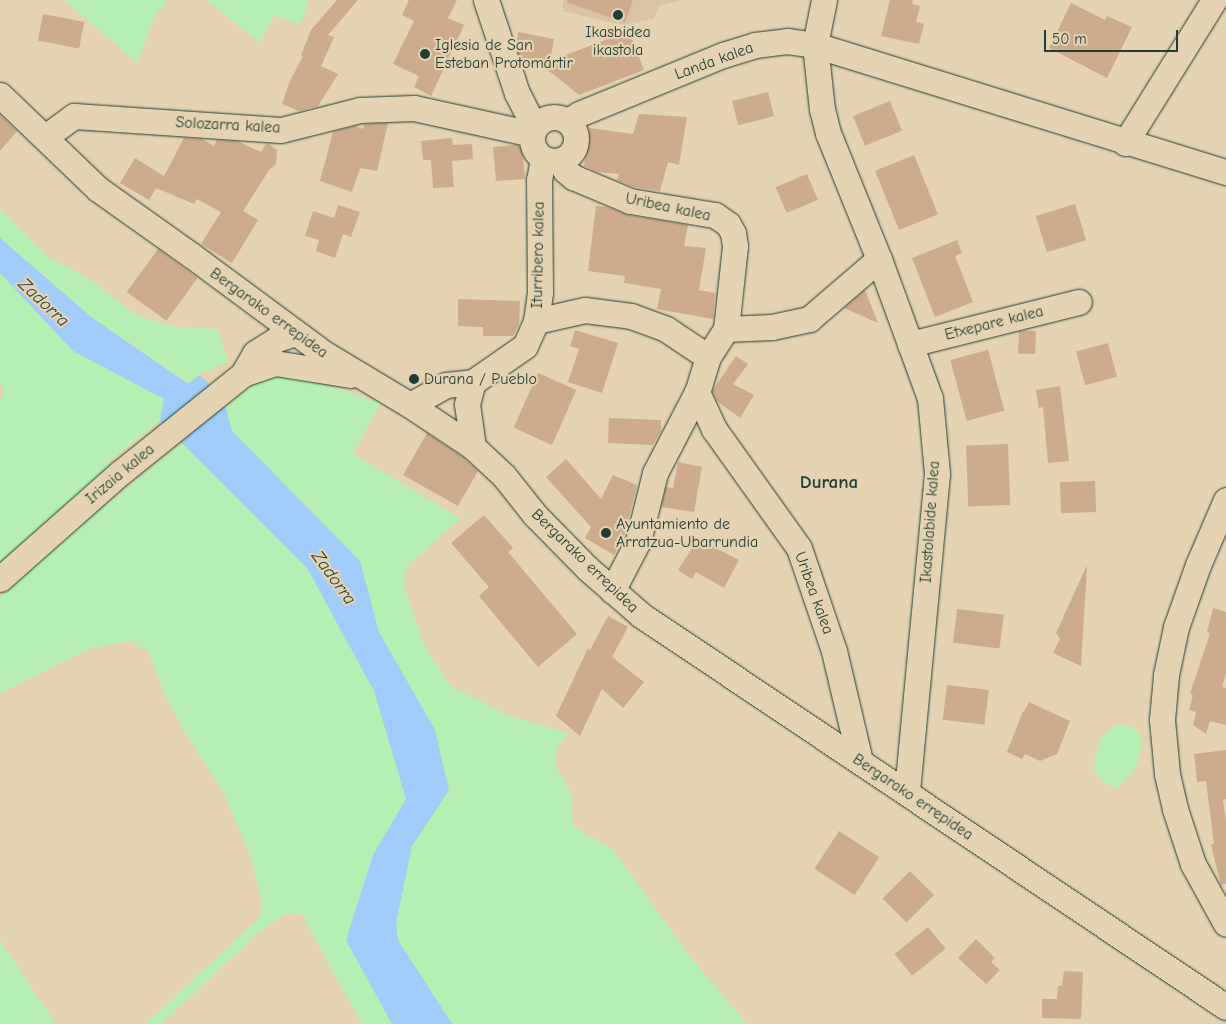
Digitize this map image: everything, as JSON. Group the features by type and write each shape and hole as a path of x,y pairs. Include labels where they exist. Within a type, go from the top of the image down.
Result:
{"street":[{"path":"486,0 533,131 533,148 552,160 573,152 576,146 576,131 568,122 552,116 539,122 533,131"},
{"name":"Ikastolabide kalea","path":"824,0 815,45 822,109 828,133 879,259 930,398 936,474 907,793"},
{"path":"1125,143 1214,0"},
{"name":"Landa kalea","path":"568,122 578,114 723,56 755,46 787,41 815,45 1125,143 1226,172"},
{"name":"Bergarako errepidea","path":"0,95 98,189 191,254 295,333 360,377 410,405 473,446 504,476 535,515 612,592 640,615 1226,1007"},
{"name":"Solozarra kalea","path":"45,137 74,116 281,130 360,110 414,108 533,131"},
{"name":"Iturribero kalea","path":"410,405 446,385 473,382 525,346 536,321 540,292 539,180 552,160"},
{"name":"Uribea kalea","path":"552,160 573,177 630,201 715,216 728,224 733,233 735,246 726,328 708,357 697,392 656,473 638,540 612,592"},
{"path":"726,328 772,327 809,319 879,259"},
{"path":"251,301 265,323 269,355 360,377"},
{"name":"Etxepare kalea","path":"910,344 1079,302"},
{"path":"536,321 585,310 631,316 666,329 708,357"},
{"name":"Irizaia kalea","path":"0,579 120,473 243,374 255,354 269,355 295,333"},
{"path":"473,382 467,404 473,446"},
{"name":"Uribea kalea","path":"697,392 714,429 799,548 834,650 860,761"},
{"path":"1226,500 1198,565 1176,627 1166,674 1162,720 1167,774 1175,809 1193,864 1226,924"}],"shaded area":[{"name":"Ikasbidea ikastola","path":"563,0 684,0 660,5 653,19 622,25 563,11"}],"green space":[{"path":"64,0 167,0 155,16 137,63"},
{"path":"207,0 309,0 300,25 274,15 260,43"},
{"path":"0,209 47,256 91,280 135,315 178,327 218,329 228,362 199,375 189,384 91,317 0,238"},
{"path":"0,273 73,351 164,399 160,421 109,461 113,468 0,562 0,402 4,389 0,386"},
{"path":"263,377 296,378 341,389 380,403 353,454 460,518 408,566 403,583 425,647 451,686 508,715 567,733 555,751 555,766 571,792 573,826 613,850 692,959 747,1024 452,1024 398,940 396,923 412,846 449,790 435,730 379,632 360,561 232,431 225,407"},
{"path":"183,442 307,568 374,691 406,799 373,855 388,1019 392,1024 362,1024 301,914 286,913 257,934 161,1024 146,1024 259,918 262,903 251,858 224,793 187,736 165,695 149,653 132,641 91,648 0,693 0,597 61,542"},
{"path":"1115,725 1131,726 1139,732 1142,740 1140,755 1133,772 1116,789 1103,781 1094,770 1095,756 1101,738"},
{"path":"0,939 1,942 56,1024 0,1024"}],"water":[{"name":"Zadorra","path":"0,238 91,317 188,384 199,375 215,389 224,401 232,431 360,561 379,632 435,730 449,790 412,846 396,923 398,940 452,1024 392,1024 346,940 373,855 406,799 374,691 307,568 160,421 164,399 73,351 0,273"}],"building":[{"path":"337,0 358,0 328,35 334,37 321,66 338,74 318,106 299,111 282,104 290,81 303,56 301,55 311,30"},
{"name":"Iglesia de San Esteban Protomártir","path":"409,0 457,0 448,18 464,25 431,96 414,87 419,76 393,64 414,21 402,15"},
{"path":"567,0 633,0 625,23 567,2"},
{"path":"890,0 913,0 912,4 920,6 916,22 924,24 919,44 881,36"},
{"path":"1071,3 1105,20 1107,16 1132,27 1107,78 1049,48"},
{"path":"43,14 84,22 79,49 38,41"},
{"path":"629,31 644,70 579,95 544,67 522,64 516,45 518,32 554,39 550,61"},
{"path":"768,92 774,116 738,125 732,101"},
{"path":"890,101 902,131 865,146 853,116"},
{"path":"639,114 687,117 679,165 668,162 660,191 634,187 617,180 619,174 598,172 584,166 589,128 633,134"},
{"path":"0,115 17,131 0,151"},
{"path":"388,123 377,171 360,168 352,192 320,181 333,132 354,126 363,129 364,124"},
{"path":"184,138 202,139 214,146 217,140 237,141 261,152 267,143 277,150 276,164 269,170 243,211 258,220 232,263 201,244 221,212 197,199 194,204 156,188 149,200 120,183 135,158 164,176"},
{"path":"452,138 453,145 472,144 473,159 452,161 454,187 433,188 431,160 423,160 421,141"},
{"path":"516,145 522,147 525,179 496,181 493,147"},
{"path":"914,155 938,214 899,230 875,171"},
{"path":"807,174 818,200 787,213 776,187"},
{"path":"1075,204 1086,240 1047,252 1036,216"},
{"path":"338,205 360,212 351,237 343,234 335,258 316,251 319,240 305,236 313,211 334,218"},
{"path":"596,206 607,207 628,215 688,225 684,246 706,248 699,290 715,293 713,319 657,309 661,289 624,283 625,276 588,271"},
{"path":"957,240 962,253 955,256 973,302 935,317 912,258"},
{"path":"158,249 198,278 166,321 127,292"},
{"path":"865,290 878,323 844,308"},
{"path":"458,299 520,301 519,324 513,336 483,336 483,327 458,326"},
{"path":"575,330 618,343 602,393 568,382 579,349 570,346"},
{"path":"1019,330 1036,331 1035,354 1018,353"},
{"path":"1108,343 1117,377 1085,385 1076,352"},
{"path":"988,350 1004,411 967,421 950,360"},
{"path":"736,356 748,364 733,384 754,395 740,418 717,401 712,391"},
{"path":"538,373 576,390 552,445 514,428"},
{"path":"1060,386 1069,461 1048,463 1043,407 1039,408 1036,390"},
{"path":"609,418 661,420 661,431 653,445 608,443"},
{"path":"427,433 464,458 478,471 458,506 403,475"},
{"path":"1008,444 1010,505 968,506 966,445"},
{"path":"566,459 601,499 613,475 637,485 624,536 614,555 585,538 591,527 546,477"},
{"path":"678,462 702,467 694,512 661,507 666,487 673,488"},
{"path":"1095,481 1096,512 1061,513 1060,482"},
{"path":"484,515 513,548 508,552 577,634 538,667 479,596 489,587 451,543"},
{"path":"698,539 739,560 724,588 696,572 692,579 678,570"},
{"path":"1086,567 1081,666 1053,653 1060,639 1056,633"},
{"path":"1213,608 1226,612 1226,672 1222,687 1226,688 1226,725 1210,721 1206,734 1193,725 1196,712 1189,710 1193,695 1190,694 1210,633 1207,632"},
{"path":"957,609 1004,615 1000,648 953,643"},
{"path":"608,616 628,627 612,657 644,682 623,708 602,689 580,736 556,716 588,648 590,650"},
{"path":"947,685 989,690 984,725 943,720"},
{"path":"1029,702 1070,721 1057,754 1040,761 1025,754 1022,759 1007,752 1023,711"},
{"path":"1226,750 1226,799 1223,800 1226,824 1226,884 1221,885 1211,845 1214,844 1206,781 1197,782 1194,754"},
{"path":"839,831 879,857 855,895 814,869"},
{"path":"910,871 934,895 906,923 882,899"},
{"path":"928,927 946,949 912,976 895,954"},
{"path":"976,939 995,958 991,962 1000,970 986,984 958,958"},
{"path":"1064,971 1083,972 1081,1019 1042,1018 1042,999 1057,999 1058,986 1062,985"}],"place":[{"name":"Ikasbidea ikastola","path":"618,15"},
{"name":"Iglesia de San Esteban Protomártir","path":"425,54"},
{"name":"Durana / Pueblo","path":"414,379"},
{"name":"Ayuntamiento de Arratzua-Ubarrundia","path":"606,533"}],"district":[{"name":"Durana","path":"829,483"}]}
